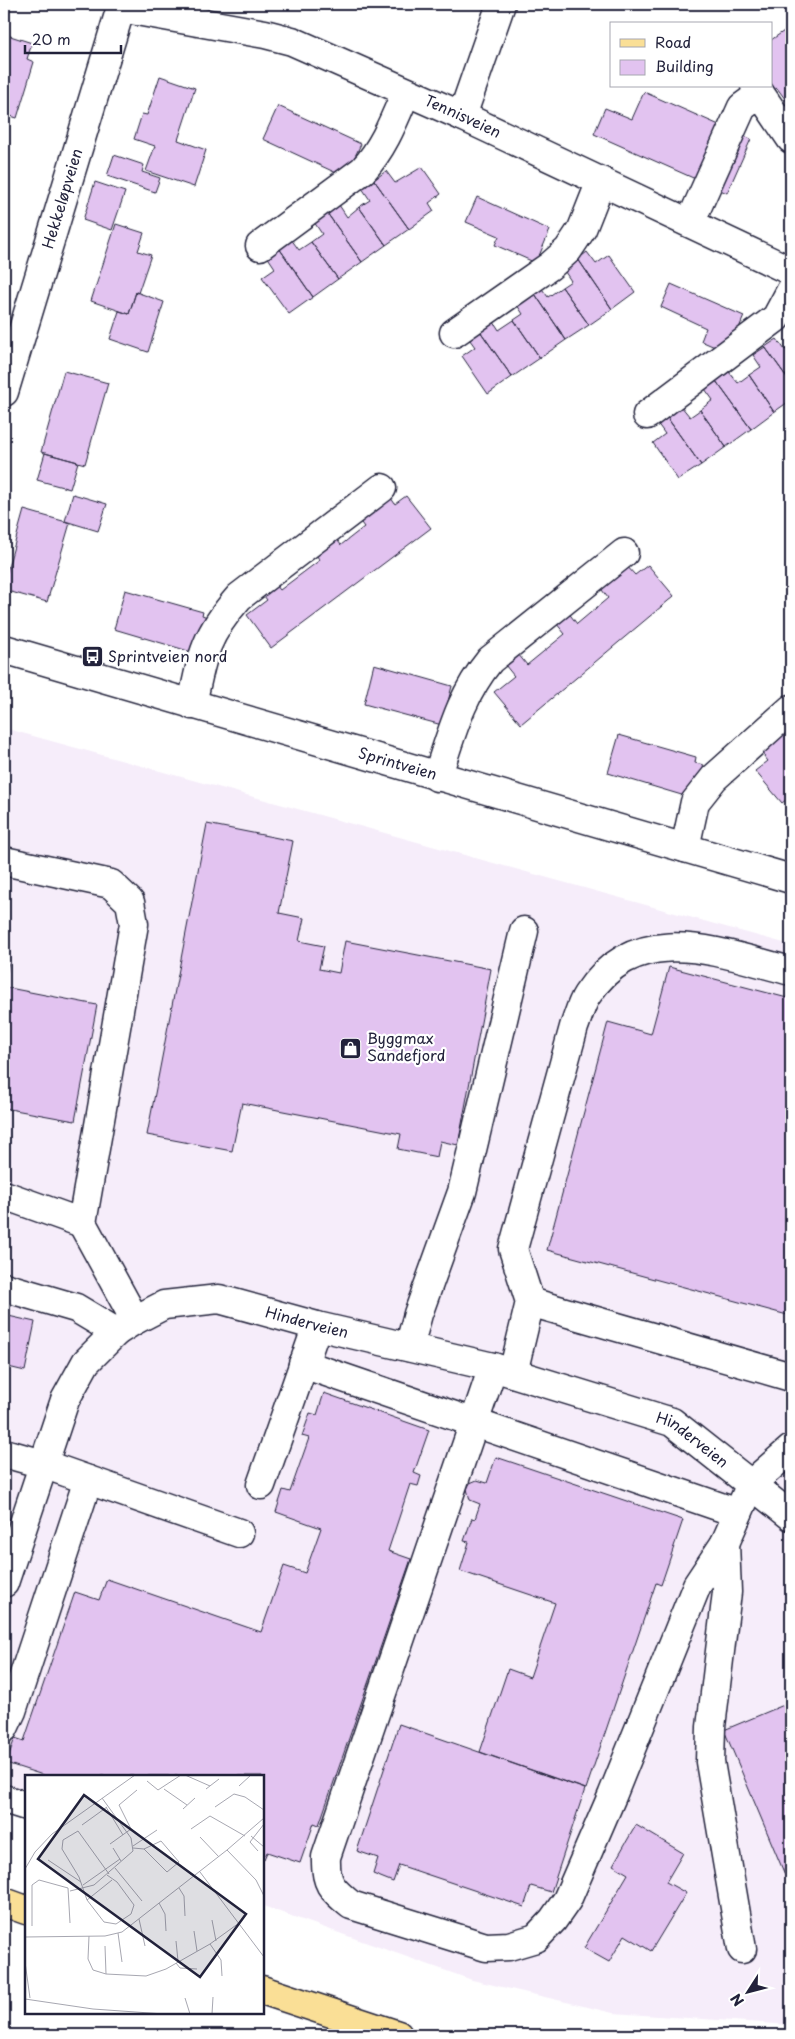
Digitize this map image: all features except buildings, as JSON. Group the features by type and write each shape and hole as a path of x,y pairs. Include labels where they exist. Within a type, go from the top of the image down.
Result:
{"main road":[{"path":"4,1902 25,1910"},
{"path":"264,1991 398,2035"}],"street":[{"path":"462,116 501,4"},
{"name":"Tennisveien","path":"121,6 292,41 462,116 791,271"},
{"name":"Hekkeløpveien","path":"4,392 121,6"},
{"path":"690,223 742,107 757,90 791,139"},
{"path":"260,246 363,170 385,139 406,92"},
{"path":"454,333 550,266 568,250 582,229 601,182"},
{"path":"647,415 776,318 791,290"},
{"path":"192,704 201,661 210,635 239,597 382,488"},
{"path":"437,777 464,699 473,680 490,660 624,553"},
{"name":"Sprintveien","path":"4,649 791,879"},
{"path":"685,848 696,802 714,778 791,709"},
{"path":"4,861 111,884 130,902 134,924 82,1223 125,1326"},
{"path":"409,1347 418,1314 462,1192 524,930"},
{"path":"791,971 693,946 657,947 625,959 603,974 586,997 574,1027 513,1249 530,1302 503,1370 474,1421 326,1857 326,1876 334,1891 351,1905 486,1946 509,1946 536,1938 553,1920 567,1900 612,1796 697,1585 725,1543 751,1484 791,1449"},
{"path":"4,1195 82,1223"},
{"path":"4,1287 76,1308 125,1326"},
{"name":"Hinderveien","path":"4,1583 65,1400 86,1362 125,1326 164,1305 219,1299 317,1326 503,1370 672,1422 791,1516"},
{"path":"530,1302 791,1377"},
{"path":"261,1485 317,1326"},
{"path":"304,1364 738,1513"},
{"path":"4,1453 43,1464 239,1533"},
{"path":"4,1728 12,1711 88,1480"},
{"path":"725,1543 727,1592 711,1727 710,1762 742,1949"},
{"path":"4,1799 25,1806"}],"shaded area":[{"path":"4,728 791,945 791,2025 613,2013 472,1980 264,1906 264,1775 25,1775 25,1822 4,1814"}],"place":[{"name":"Sprintveien nord","path":"92,657"},
{"name":"Byggmax Sandefjord","path":"351,1048"}]}
